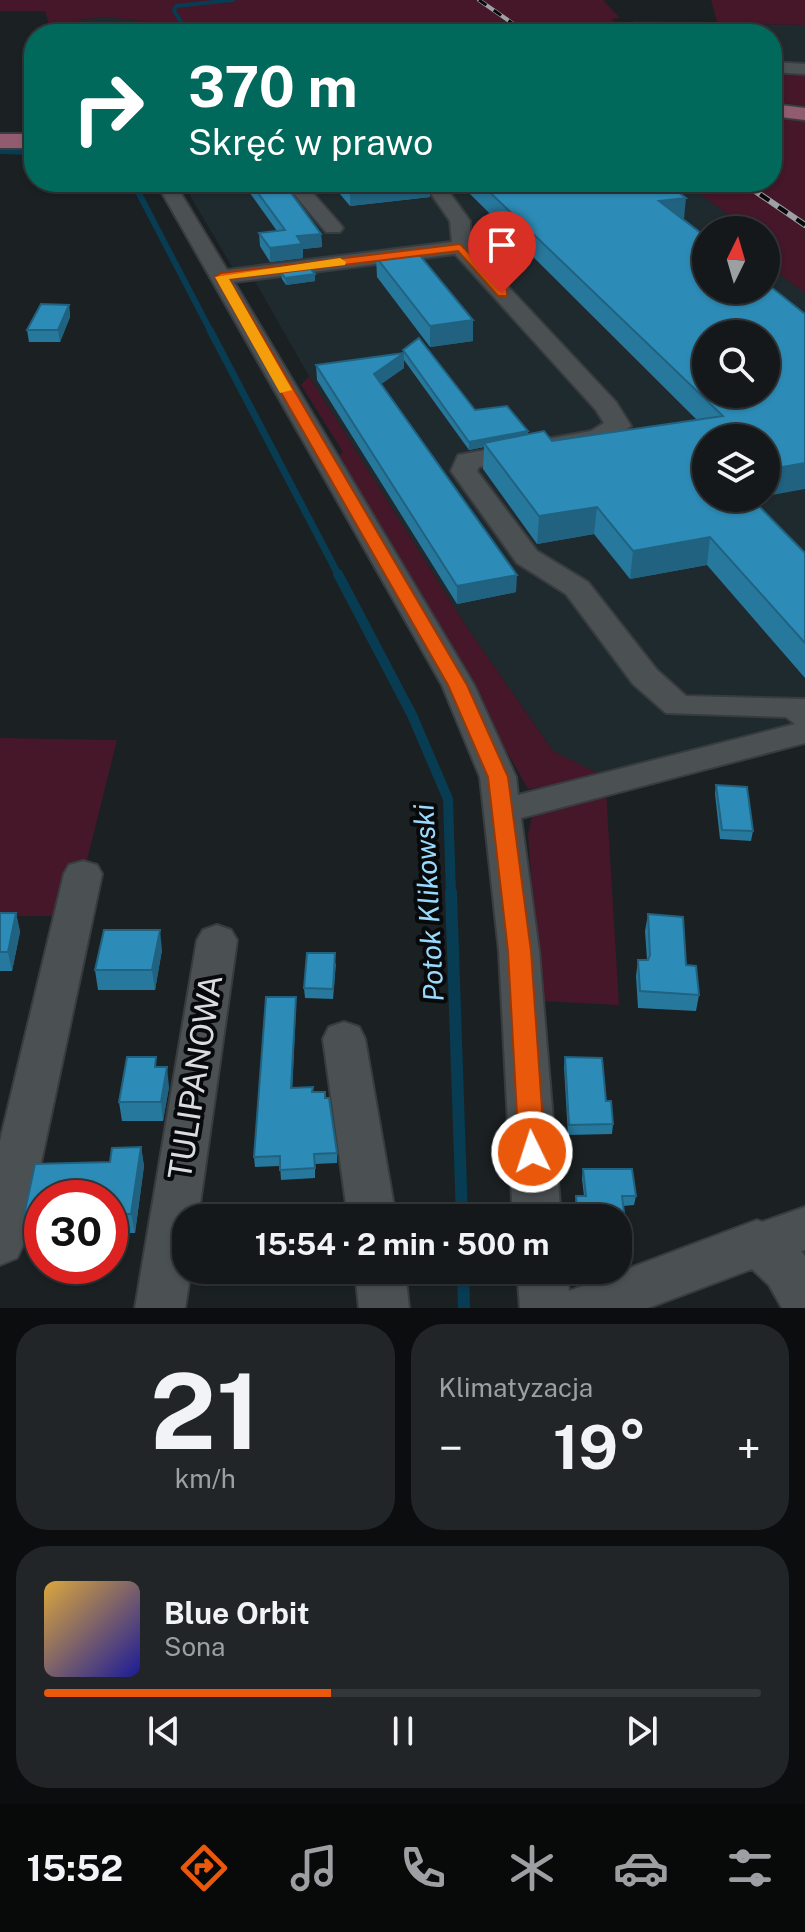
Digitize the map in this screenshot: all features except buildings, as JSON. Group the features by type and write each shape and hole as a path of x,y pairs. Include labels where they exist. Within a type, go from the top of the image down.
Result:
{"main road":[{"path":"782,111 805,114"},
{"path":"0,141 24,141"}],"street":[{"path":"782,68 805,69"},
{"path":"171,192 458,685 498,777 519,951 536,1204"},
{"path":"302,192 333,228"},
{"path":"439,192 461,225 464,240 460,247"},
{"path":"221,277 460,247"},
{"path":"460,247 607,407 618,426 598,437 467,461 464,471 513,540 527,557 577,588 645,677 678,706 795,707 805,716"},
{"path":"502,811 805,732"},
{"path":"0,1243 83,874"},
{"name":"TULIPANOWA","path":"160,1308 217,940"},
{"path":"344,1039 370,1204"},
{"path":"585,1308 757,1242 805,1228"},
{"path":"757,1242 786,1269 805,1300"},
{"path":"381,1284 384,1308"},
{"path":"543,1284 545,1308"}],"shaded area":[{"path":"0,0 603,0 620,18 611,19 618,24 168,24 106,17 79,20 76,24 49,24 45,11 0,11"},
{"path":"711,0 805,0 805,25 630,24 634,21 717,22"},
{"path":"106,17 168,24 76,24 79,20"},
{"path":"646,22 752,24 649,24"},
{"path":"782,25 805,25 805,76 782,75"},
{"path":"782,75 805,76 805,106 782,103"},
{"path":"782,114 805,117 805,293 780,274 780,216 730,216 698,192 782,192"},
{"path":"188,192 698,192 730,216 692,216 692,304 780,304 780,274 805,293 805,728 605,777 553,751 466,626 309,376 252,276 240,280"},
{"path":"309,376 466,626 553,751 605,777 528,789 339,456 343,452 301,385"},
{"path":"0,738 117,740 73,916 0,916"},
{"path":"606,791 619,1005 540,1001 528,834 532,817 545,808"}],"waterway":[{"path":"182,24 174,11 176,6 233,0"},
{"name":"Potok Klikowski","path":"0,151 24,152"},
{"name":"Potok Klikowski","path":"138,192 211,332"},
{"name":"Potok Klikowski","path":"210,330 339,576"},
{"name":"Potok Klikowski","path":"338,574 412,715 448,799 451,894"},
{"name":"Potok Klikowski","path":"451,892 462,1204"},
{"name":"Potok Klikowski","path":"463,1284 464,1308"}],"railway":[{"path":"479,0 514,24"},
{"path":"757,192 805,225"}],"slow traffic":[{"path":"285,390 221,277 340,262"}],"route":[{"path":"502,293 460,247 221,277 458,685 498,777 519,951 532,1152"}]}
